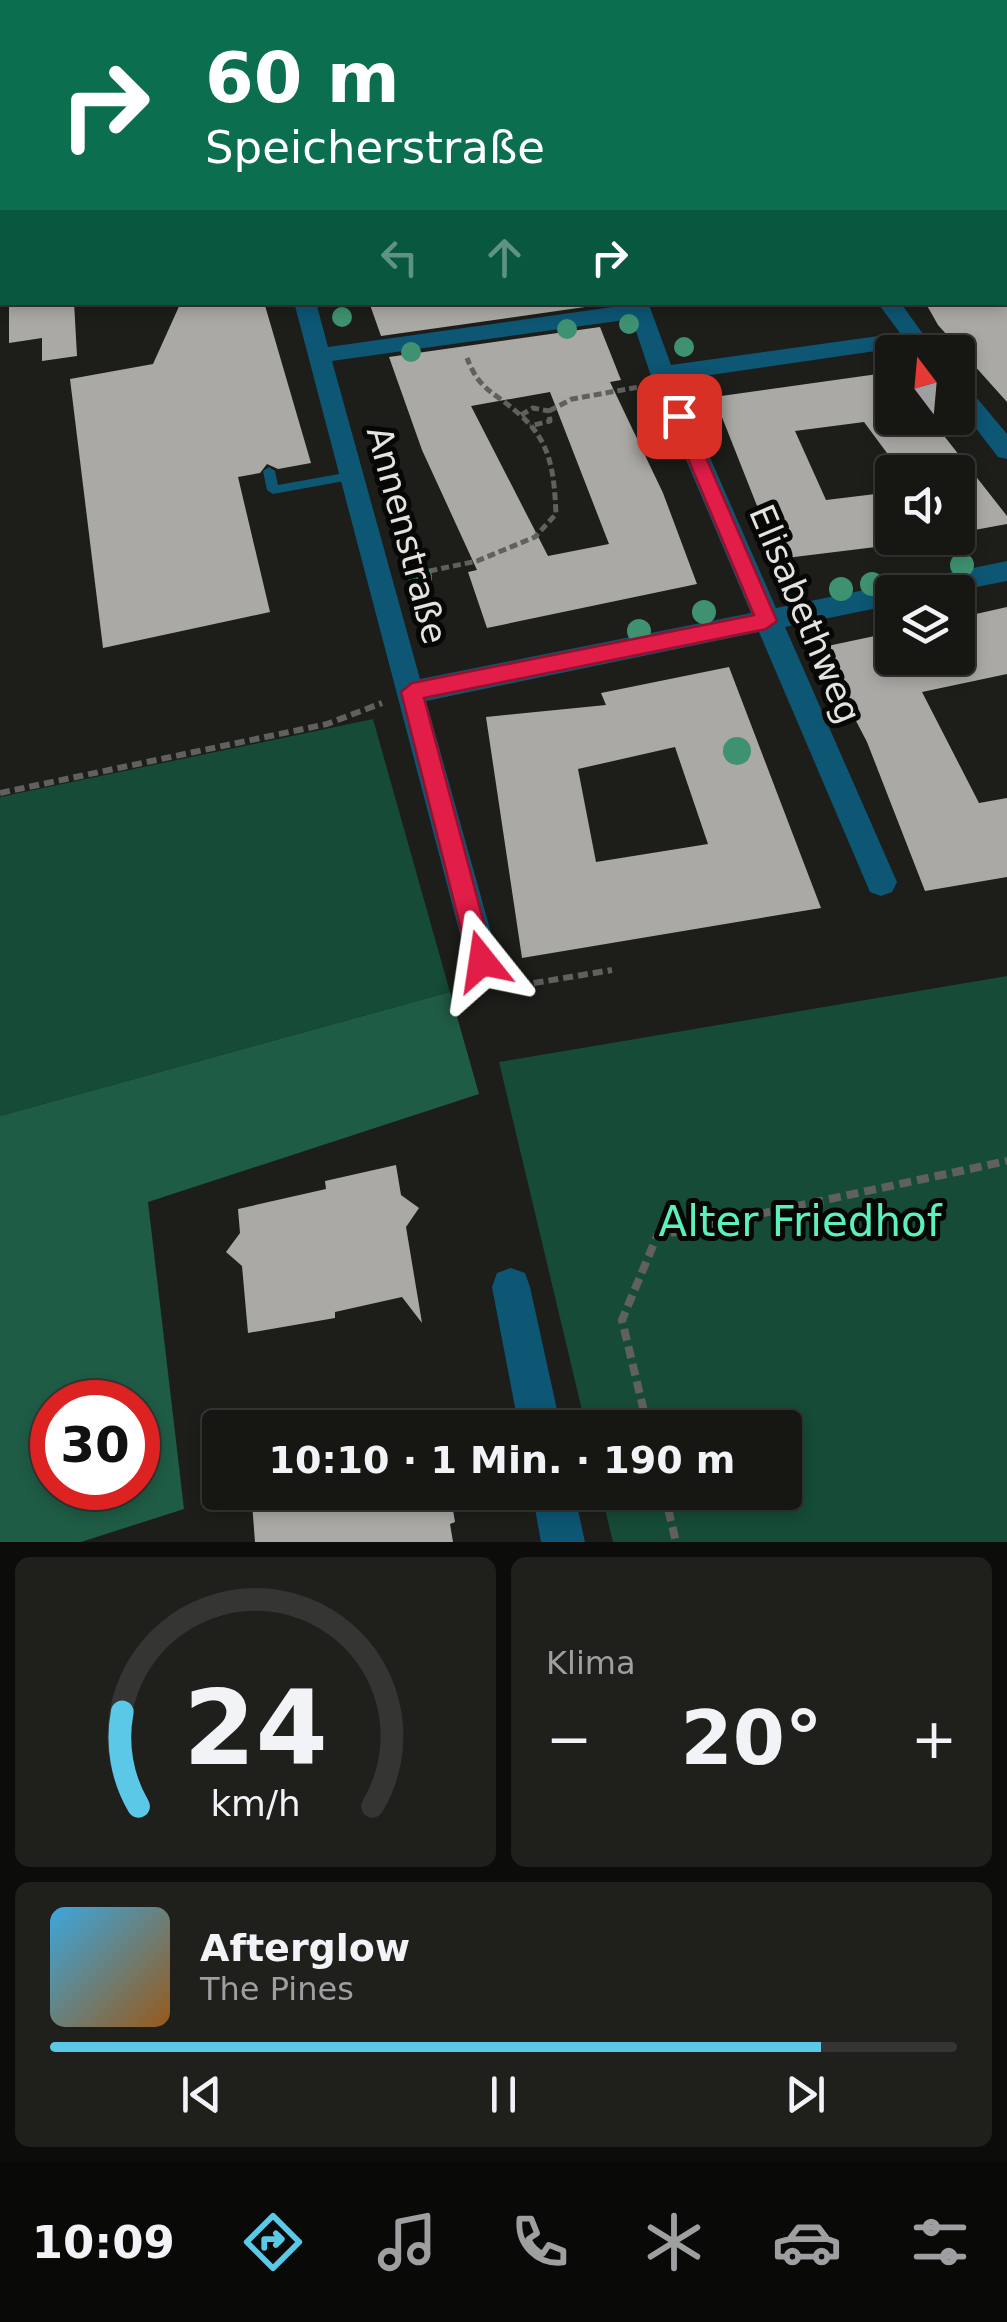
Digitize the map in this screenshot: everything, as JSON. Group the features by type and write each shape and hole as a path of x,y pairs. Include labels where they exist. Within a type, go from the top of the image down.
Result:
{"street":[{"name":"Annenstraße","path":"306,305 482,961"},
{"path":"890,305 913,335"},
{"name":"Elisabethweg","path":"320,355 639,307 663,378 880,882"},
{"path":"663,378 875,351"},
{"path":"975,411 1007,451"},
{"path":"975,577 1007,571"},
{"path":"412,692 875,598"},
{"path":"511,1287 536,1410"},
{"path":"557,1510 563,1542"}],"lane":[{"path":"269,471 273,490 350,476"}],"path":[{"path":"380,582 478,560 535,537 556,514 554,466 521,415 478,384 467,359 464,335"},
{"path":"521,415 533,408 549,411 572,399 663,378"},
{"path":"530,426 550,420 549,411"},
{"path":"0,793 327,724 412,692"},
{"path":"482,961 493,990 612,970"},
{"path":"644,1410 622,1320 658,1236 1007,1160"},
{"path":"668,1510 676,1542"}],"green space":[{"path":"373,719 450,992 0,1116 0,797"},
{"name":"Alter Friedhof","path":"1007,976 1007,1542 613,1542 605,1510 802,1510 802,1410 582,1410 499,1062"},
{"path":"450,992 479,1094 148,1202 184,1509 81,1542 0,1542 0,1116"}],"building":[{"path":"9,305 74,305 77,356 42,361 42,338 9,343"},
{"path":"180,305 265,305 311,463 278,469 267,464 260,473 238,477 270,612 103,648 70,379 153,364"},
{"path":"370,305 592,306 381,336"},
{"path":"927,305 1007,305 1007,402 975,366 975,335 947,335"},
{"path":"600,327 621,380 610,382 663,493 697,584 487,628 468,572 477,570 422,450 389,357","holes":["550,392 609,544 548,556 471,406"]},
{"path":"875,374 875,435 943,435 959,455 888,455 864,422 795,431 826,500 875,494 875,547 778,559 714,397"},
{"path":"975,475 1007,516 1007,524 975,530"},
{"path":"1007,607 1007,674 922,692 979,803 1007,798 1007,877 925,891 867,742 818,648 875,636 875,675 975,675 975,614"},
{"path":"729,667 821,908 522,958 486,717 606,705 601,693","holes":["675,747 708,844 596,862 578,769"]},
{"path":"396,1165 401,1195 419,1208 406,1227 422,1323 402,1297 335,1312 335,1318 248,1333 242,1266 226,1252 240,1233 238,1209 326,1189 325,1181"},
{"path":"253,1510 453,1510 455,1522 450,1524 453,1542 255,1542"}],"route":[{"path":"482,961 412,692 766,621 679,416"}]}
